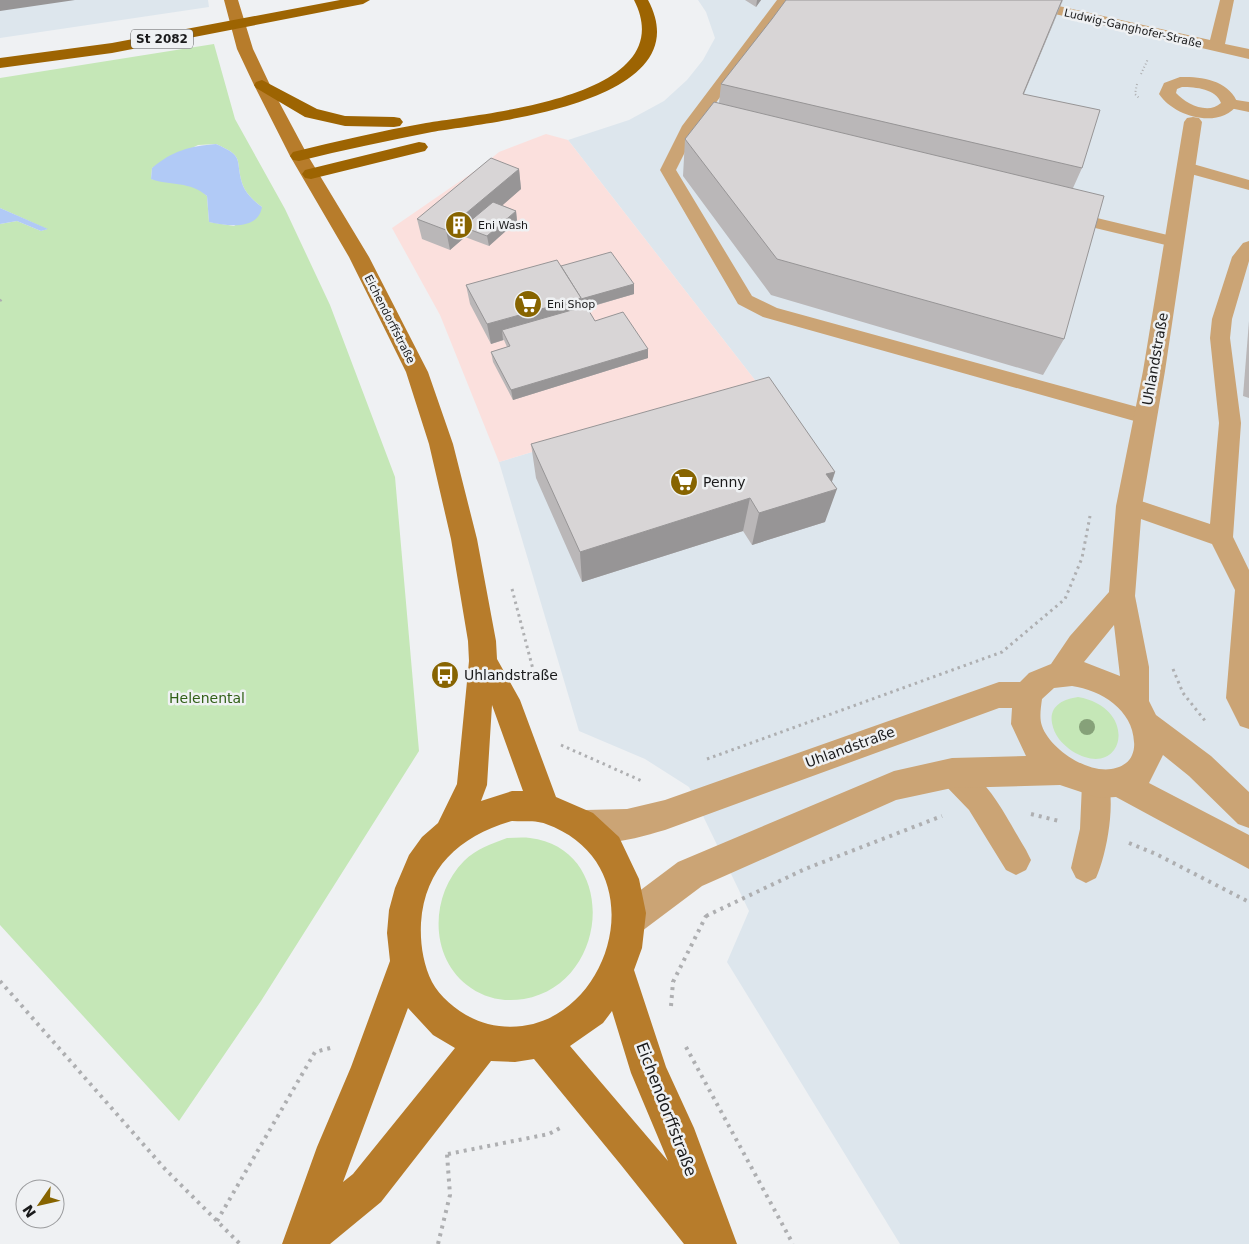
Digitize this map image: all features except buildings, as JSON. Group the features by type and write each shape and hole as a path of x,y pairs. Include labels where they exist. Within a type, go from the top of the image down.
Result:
{"main road":[{"name":"St 2082","path":"0,63 112,48 267,20 363,0"},
{"path":"305,165 506,125 537,111 595,91 629,69 643,54 650,38 650,19 640,2"},
{"path":"262,85 311,112 353,122 379,123 426,120 486,111 537,111"}],"street":[{"name":"Eichendorffstraße","path":"231,0 246,49 262,85 305,165 359,257 417,372 441,444 464,539 482,641 483,661 476,712 472,785 449,834"},
{"path":"1216,47 1234,73 1226,105 1193,122 1167,94 1170,86 1189,62 1216,47 1227,0"},
{"name":"Ludwig-Ganghofer-Straße","path":"1014,1 1249,54"},
{"path":"1170,86 1180,82 1203,83 1223,92 1226,105"},
{"path":"1176,104 1198,111 1226,105"},
{"name":"Uhlandstraße","path":"1107,783 1135,774 1146,761 1149,750 1140,715 1135,667 1122,596 1129,506 1193,122"},
{"path":"1060,674 1080,645 1122,596"},
{"name":"Eichendorffstraße","path":"483,661 505,700 545,808"},
{"path":"1060,770 1036,747 1028,733 1024,707 1028,695 1039,682 1060,674 1086,675 1100,680 1124,695 1140,715 1200,766 1249,813"},
{"name":"Uhlandstraße","path":"586,826 627,825 665,815 1000,695 1028,695"},
{"path":"630,918 690,874 894,786 952,773 1060,770 1107,783 1221,835 1249,852"},
{"name":"Eichendorffstraße","path":"512,806 545,808 586,826 610,850 625,882 630,918 627,946 618,973 599,1002 572,1025 541,1040 511,1045 483,1042 448,1025 422,998 406,963 403,927 409,892 425,859 449,834 478,815 512,806"},
{"path":"303,1242 336,1147 368,1070 406,963"},
{"name":"Eichendorffstraße","path":"618,973 649,1073 675,1128 717,1244"},
{"path":"541,1040 709,1244"},
{"path":"303,1242 367,1188 483,1042"}],"lane":[{"path":"784,0 697,132 668,170 745,300 770,313 1145,416"},
{"path":"1226,105 1249,107"},
{"path":"1186,167 1249,185"},
{"path":"1097,222 1174,242"},
{"path":"1249,247 1241,257 1222,319 1220,338 1230,423 1221,537 1246,590 1239,698 1249,717"},
{"path":"1129,506 1221,537"},
{"path":"952,773 980,800 1016,860"},
{"path":"1086,868 1094,829 1107,783"}],"path":[{"path":"1140,100 1135,94 1140,76 1152,50 1171,36"},
{"path":"700,762 1002,652 1065,599 1082,558 1091,510"},
{"path":"1172,667 1183,692 1206,723"},
{"path":"671,1011 672,982 706,916 690,874"},
{"path":"0,981 165,1169 240,1244"},
{"path":"684,1043 793,1244"},
{"path":"420,1120 447,1154 450,1195 438,1244"}],"shaded area":[{"path":"0,0 208,0 209,7 0,38"},
{"path":"698,0 1249,0 1249,1244 900,1244 727,962 749,911 689,787 645,759 579,731 499,462 758,384 568,140 629,120 664,101 687,80 703,60 715,38 706,12"},
{"path":"546,134 568,140 758,384 499,462 440,315 392,228 482,166 499,152"}],"green space":[{"name":"Helenental","path":"214,44 235,119 285,209 330,305 395,477 419,751 261,1001 179,1121 0,925 0,224 17,221 41,231 47,229 0,208 0,78","holes":["216,144 235,155 237,159 245,190 262,207 234,226 209,222 207,196 198,188 151,179 152,168 198,145"]},
{"path":"1078,697 1098,704 1111,715 1117,727 1118,740 1113,751 1104,758 1090,758 1072,751 1062,742 1055,731 1052,717 1055,708 1062,702"},
{"path":"507,838 530,838 559,847 579,866 590,890 593,917 587,944 574,969 553,988 517,1000 496,999 483,995 457,976 447,961 441,945 439,927 440,909 444,892 453,875 464,861 474,853"}],"water":[{"path":"216,144 235,155 243,187 262,207 255,220 241,225 224,225 209,222 207,196 201,191 187,186 151,179 152,168 174,153 198,146"},
{"path":"0,208 48,229 41,231 17,221 0,224"}],"place":[{"name":"Eni Wash","path":"459,225"},
{"name":"Eni Shop","path":"528,304"},
{"name":"Penny","path":"684,482"},
{"name":"Uhlandstraße","path":"445,675"}]}
